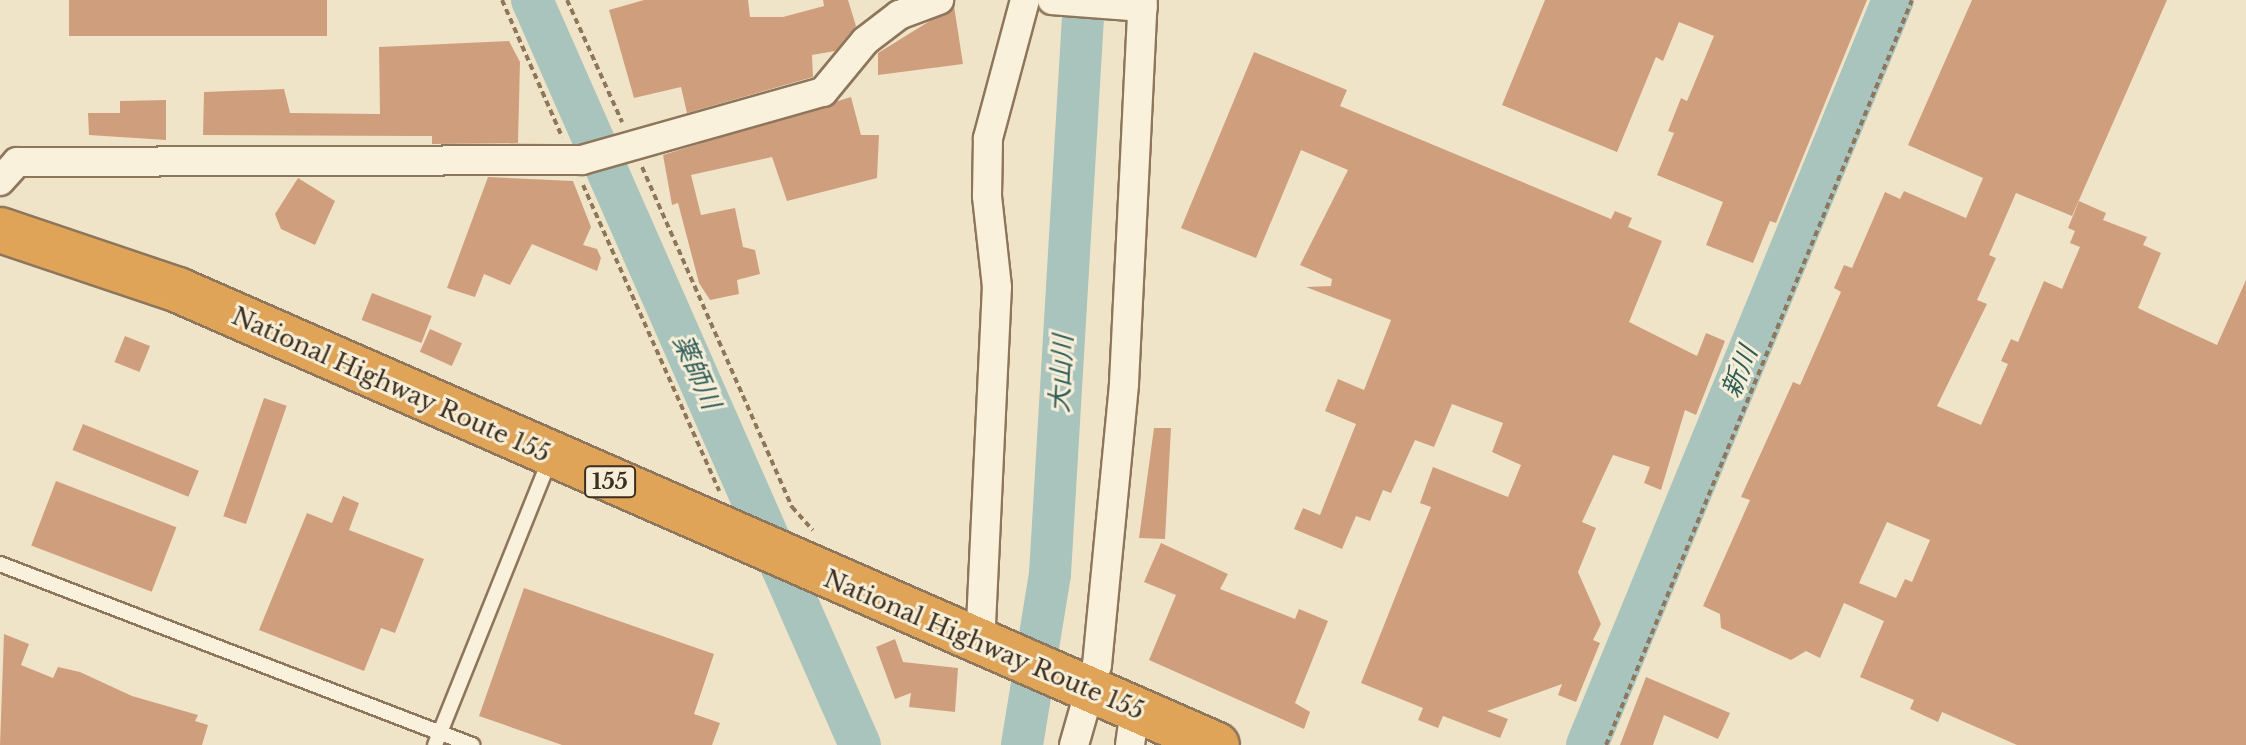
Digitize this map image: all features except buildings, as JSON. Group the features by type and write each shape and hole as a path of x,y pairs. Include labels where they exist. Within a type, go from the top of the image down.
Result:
{"highway":[{"name":"National Highway Route 155","path":"0,230 178,290 1088,694 1133,727 1217,745"}],"street":[{"path":"0,181 17,162 577,160 823,92 865,41 899,15 939,0"},
{"path":"980,646 997,287 987,196 988,138 1025,0"},
{"path":"1052,0 1134,4 1124,383 1097,665 1074,745"}],"lane":[{"path":"438,739 551,456"},
{"path":"0,564 438,739 472,745"}],"path":[{"path":"502,0 577,160 718,484 725,533"},
{"path":"567,0 629,147 792,507 818,536 818,574"},
{"path":"1606,745 1912,0"}],"waterway":[{"name":"薬師川","path":"532,0 860,745"},
{"name":"大山川","path":"1022,745 1050,574 1084,0"},
{"name":"新川","path":"1587,745 1893,0"}]}
